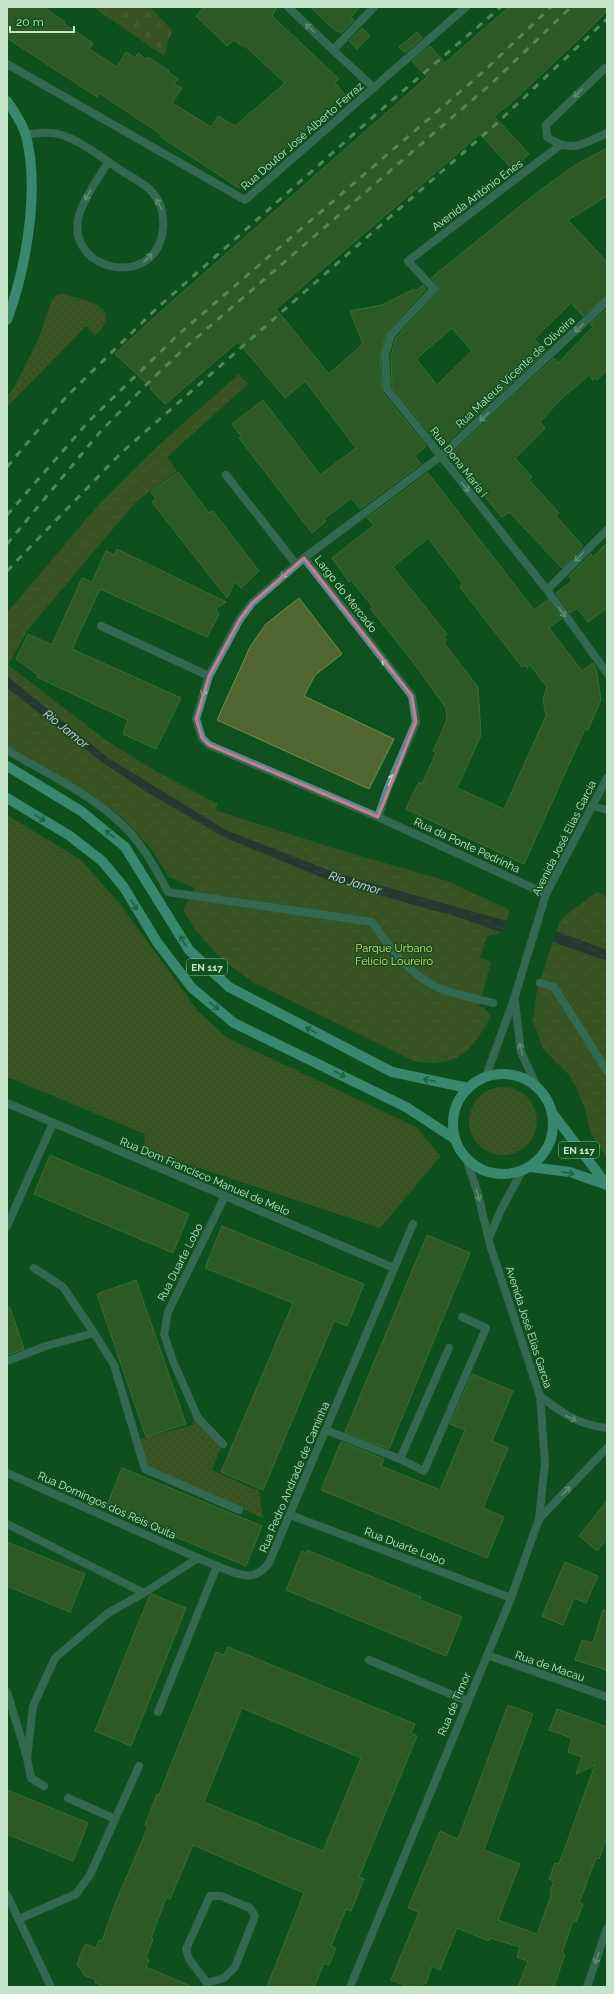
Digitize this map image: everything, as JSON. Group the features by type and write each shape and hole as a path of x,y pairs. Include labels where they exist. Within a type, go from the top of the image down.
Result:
{"main road":[{"path":"7,101 26,135 31,166 31,195 27,242 21,276 7,320"},
{"name":"EN 117","path":"7,766 81,811 125,847 189,950 229,987 392,1072 468,1088"},
{"name":"EN 117","path":"7,798 70,836 102,861 123,886 157,942 192,988 234,1022 406,1107 455,1139"},
{"name":"EN 117","path":"553,1114 554,1129 550,1144 542,1157 526,1169 507,1175 492,1174 478,1168 466,1158 455,1139 452,1125 454,1112 459,1099 468,1088 486,1076 504,1073 521,1076 536,1085 547,1098 553,1114 607,1185"},
{"name":"EN 117","path":"526,1169 570,1172 607,1185"}],"street":[{"path":"288,7 374,88"},
{"path":"333,50 374,7"},
{"name":"Rua Doutor José Alberto Ferraz","path":"7,64 245,200 466,7"},
{"path":"607,68 605,68 546,125 547,137 559,146 577,146 607,133"},
{"path":"26,135 54,133 71,139 108,162 153,192 162,208 162,236 157,249 143,263 125,268 110,268 99,263 86,252 78,235 79,216 86,197 108,162"},
{"name":"Avenida António Enes","path":"408,261 559,146"},
{"name":"Rua Dona Maria I","path":"408,261 434,288 391,335 385,355 387,389 547,590 607,673"},
{"name":"Rua Mateus Vicente de Oliveira","path":"304,558 441,456 607,301"},
{"path":"226,475 296,564"},
{"path":"547,590 607,530"},
{"name":"Largo do Mercado","path":"304,558 412,696 416,722 388,788 378,816 209,745 202,738 196,719 209,676 240,619 252,603 304,558"},
{"path":"101,626 209,676"},
{"path":"7,750 93,802 116,818 151,860 168,892 372,922 395,955 416,973 439,988 492,1003"},
{"name":"Avenida José Elias Garcia","path":"486,1076 514,999 546,894 607,778"},
{"path":"592,806 607,810"},
{"name":"Rua da Ponte Pedrinha","path":"378,816 546,894"},
{"path":"540,983 554,987 607,1070"},
{"name":"Avenida José Elias Garcia","path":"514,999 521,1052 536,1085"},
{"name":"Rua Dom Francisco Manuel de Melo","path":"7,1103 394,1268"},
{"path":"7,1226 53,1123"},
{"name":"Avenida José Elias Garcia","path":"466,1158 478,1194 489,1238 540,1396 544,1463 539,1519"},
{"path":"489,1238 501,1210 526,1169"},
{"name":"Rua Duarte Lobo","path":"223,1444 198,1418 173,1361 164,1334 168,1312 225,1196"},
{"name":"Rua Pedro Andrade de Caminha","path":"217,1566 246,1576 261,1571 269,1562 413,1224"},
{"path":"34,1268 63,1287 114,1365 145,1469 240,1510"},
{"path":"326,1430 400,1459 424,1471 486,1328 462,1317"},
{"path":"7,1361 46,1346 94,1333"},
{"path":"400,1459 449,1348"},
{"path":"540,1396 565,1415 589,1426 607,1428"},
{"name":"Rua de Timor","path":"350,1987 467,1701 511,1598 530,1549 539,1519 607,1448"},
{"name":"Rua Domingos dos Reis Quita","path":"7,1472 217,1566"},
{"name":"Rua Duarte Lobo","path":"290,1515 511,1598"},
{"path":"7,1524 144,1593"},
{"path":"27,1758 33,1706 55,1658 108,1613 144,1593 198,1558"},
{"path":"158,1712 217,1566"},
{"name":"Rua de Macau","path":"487,1655 607,1697"},
{"path":"369,1660 467,1701"},
{"path":"7,1692 27,1758 31,1778 44,1786"},
{"path":"19,1919 76,1894 90,1875 139,1766"},
{"path":"68,1798 115,1819"},
{"path":"7,1896 51,1987"},
{"path":"210,1896 220,1896 250,1908 255,1916 235,1967 224,1978 206,1985 189,1959 186,1949 210,1896"},
{"path":"586,1987 607,1928"}],"highlighted area":[{"path":"304,558 412,696 416,722 378,817 209,745 202,738 196,719 209,676 240,619 252,603"}],"green space":[{"path":"93,7 150,7 172,30 164,56"},
{"path":"62,294 84,300 100,307 105,312 106,318 104,325 95,335 86,326 7,407 7,397 15,386 38,340 52,300 56,295"},
{"name":"Parque Urbano Felício Loureiro","path":"239,374 248,384 167,457 177,471 135,503 29,628 8,665 107,741 157,772 218,804 215,810 333,848 447,881 510,910 502,933 487,936 480,958 491,962 479,1006 484,1008 491,1016 470,1048 462,1055 452,1060 429,1063 414,1061 255,983 226,963 195,929 183,910 195,888 169,877 151,849 123,818 79,787 7,745 7,613 99,504 160,444"},
{"path":"7,815 81,860 121,905 197,1010 226,1037 416,1127 441,1156 380,1228 147,1151 144,1145 145,1134 7,1077"},
{"path":"597,892 607,897 607,1158 591,1134 585,1109 576,1087 569,1075 543,1049 533,1021 537,991 559,923 568,913"},
{"path":"496,1087 510,1087 522,1092 532,1102 537,1114 537,1128 532,1140 522,1150 510,1155 496,1155 484,1150 474,1140 469,1128 469,1114 474,1102 484,1092"},
{"path":"195,1419 221,1447 212,1470 259,1491 263,1518 148,1467 140,1439 193,1425"}],"water":[{"name":"Rio Jamor","path":"7,676 107,757 226,830 336,873 507,921 502,933 464,919 333,882 225,838 145,791 102,762 7,688"},
{"path":"556,931 607,950 607,961 553,942"}],"building":[{"path":"7,7 43,7 65,22 64,24 93,43 89,49 117,67 126,52 135,58 138,53 146,59 148,57 178,79 174,84 182,88 172,103 211,127 218,116 235,126 285,83 245,46 244,47 234,40 227,46 196,16 204,7 277,7 272,16 339,79 335,83 346,96 239,188 161,137 162,135 99,93 97,97 7,38"},
{"path":"310,7 360,7 351,17 354,20 341,33 338,30 337,32"},
{"path":"509,7 607,7 607,11 581,37 511,103 494,116 529,154 512,169 480,134 276,309 329,374 363,344 350,311 382,305 414,289 416,291 423,285 426,289 387,332 380,355 382,392 426,446 415,456 421,464 360,509 351,498 324,519 326,521 312,533 239,438 241,436 232,424 263,400 320,475 356,448 305,381 285,398 238,342 165,404 150,389 152,388 115,354 158,314 427,77 412,61 430,46 445,63"},
{"path":"362,28 370,36 357,49 349,41"},
{"path":"417,32 422,38 405,53 399,47"},
{"path":"607,148 607,196 568,220 607,262 607,296 583,316 571,303 534,339 546,351 443,446 437,438 435,440 392,387 391,356 396,338 438,292 439,287 431,278 539,191 577,164","holes":["452,328 472,351 437,385 416,359"]},
{"path":"607,309 607,370 597,380 595,378 593,380 589,375 560,400 540,422 545,428 515,458 532,477 529,480 559,513 556,516 583,546 562,568 509,512 502,517 450,455 554,358 558,363 593,327 590,324"},
{"path":"178,472 209,513 213,511 259,571 241,588 235,582 227,598 152,502 156,499 151,492"},
{"path":"428,473 534,610 548,600 561,619 549,628 582,671 593,663 596,668 601,700 588,730 585,729 524,864 406,809 419,782 422,784 436,753 433,751 447,720 446,708 416,666 371,609 373,607 351,580 349,582 332,558 374,525 367,518","holes":["428,538 463,584 460,587 522,667 525,665 527,668 530,665 547,687 543,699 546,716 504,809 457,788 481,735 478,687 444,643 447,640 444,637 447,634 393,567"]},
{"path":"607,543 607,608 588,622 577,608 570,613 556,593 572,581 569,576 591,554 593,557"},
{"path":"117,549 226,602 216,609 219,614 207,637 100,589 72,649 181,698 156,749 123,734 128,720 37,677 38,675 16,659 28,634 52,645 82,578 92,582 106,551 114,555"},
{"path":"299,598 342,654 315,675 304,696 394,739 369,789 217,720 250,647 266,624"},
{"path":"50,1155 189,1214 173,1253 34,1194"},
{"path":"222,1226 364,1284 347,1326 334,1321 263,1490 221,1472 293,1303 205,1268"},
{"path":"427,1235 470,1253 389,1449 345,1432"},
{"path":"136,1280 186,1424 146,1437 97,1294"},
{"path":"7,1308 10,1308 24,1349 7,1355"},
{"path":"472,1374 513,1391 492,1441 508,1448 483,1508 504,1517 487,1558 321,1490 341,1442 384,1459 381,1466 440,1490 465,1430 450,1424"},
{"path":"122,1468 262,1526 246,1566 106,1508"},
{"path":"607,1501 607,1539 597,1551 579,1536"},
{"path":"7,1542 85,1574 70,1612 7,1586"},
{"path":"307,1550 421,1597 420,1600 462,1617 446,1656 286,1590 302,1551 306,1553"},
{"path":"565,1562 598,1576 586,1603 574,1598 563,1625 542,1616"},
{"path":"152,1594 186,1608 131,1746 95,1731 149,1597"},
{"path":"603,1610 607,1611 607,1670 575,1660 582,1640 593,1643"},
{"path":"228,1647 415,1724 411,1733 417,1736 359,1877 364,1879 351,1911 346,1909 331,1946 336,1948 329,1965 324,1963 314,1987 267,1987 304,1893 193,1845 170,1899 166,1898 151,1938 153,1939 146,1958 149,1960 146,1967 193,1987 106,1987 95,1983 96,1980 84,1975 77,1964 85,1944 96,1948 99,1940 102,1941 115,1904 148,1827 145,1825 157,1794 159,1795 216,1652 224,1655","holes":["242,1708 361,1758 323,1851 204,1802"]},
{"path":"508,1705 533,1714 484,1850 520,1864 498,1920 537,1934 552,1893 550,1892 554,1881 549,1879 555,1863 559,1864 595,1765 576,1774 582,1757 568,1752 572,1738 549,1730 557,1709 607,1727 607,1837 599,1859 596,1858 579,1903 583,1904 576,1922 573,1921 562,1953 565,1954 554,1987 518,1987 528,1961 517,1957 520,1947 490,1938 489,1941 457,1928 440,1970 432,1966 426,1984 424,1983 422,1987 409,1987 391,1980 419,1912 408,1908 440,1831 458,1839"},
{"path":"7,1790 88,1823 73,1861 7,1834"}],"railway":[{"path":"7,467 66,397 155,310 390,102 501,7"},
{"path":"7,515 89,421 179,334 483,72 551,7"},
{"path":"7,544 100,432 146,385 187,346 492,83 571,7"},
{"path":"7,571 121,453 496,124 607,19"}]}
